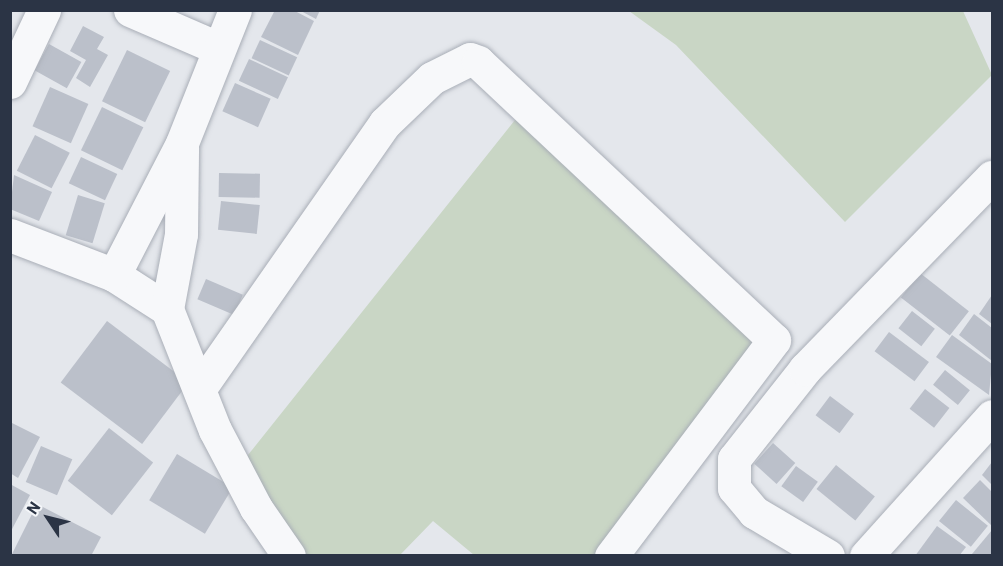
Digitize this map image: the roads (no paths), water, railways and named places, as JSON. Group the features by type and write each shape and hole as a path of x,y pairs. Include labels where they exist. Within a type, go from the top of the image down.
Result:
{"street":[{"path":"10,81 44,10"},
{"path":"130,10 218,48"},
{"path":"114,275 182,143 235,10"},
{"path":"200,388 385,123 432,78 470,59 478,62 774,340 611,555"},
{"path":"182,143 181,234 167,309 215,429 256,508 290,555"},
{"path":"828,555 754,512 734,488 734,459 805,369 993,177"},
{"path":"10,235 114,275 167,309"},
{"path":"866,555 993,416"}]}
